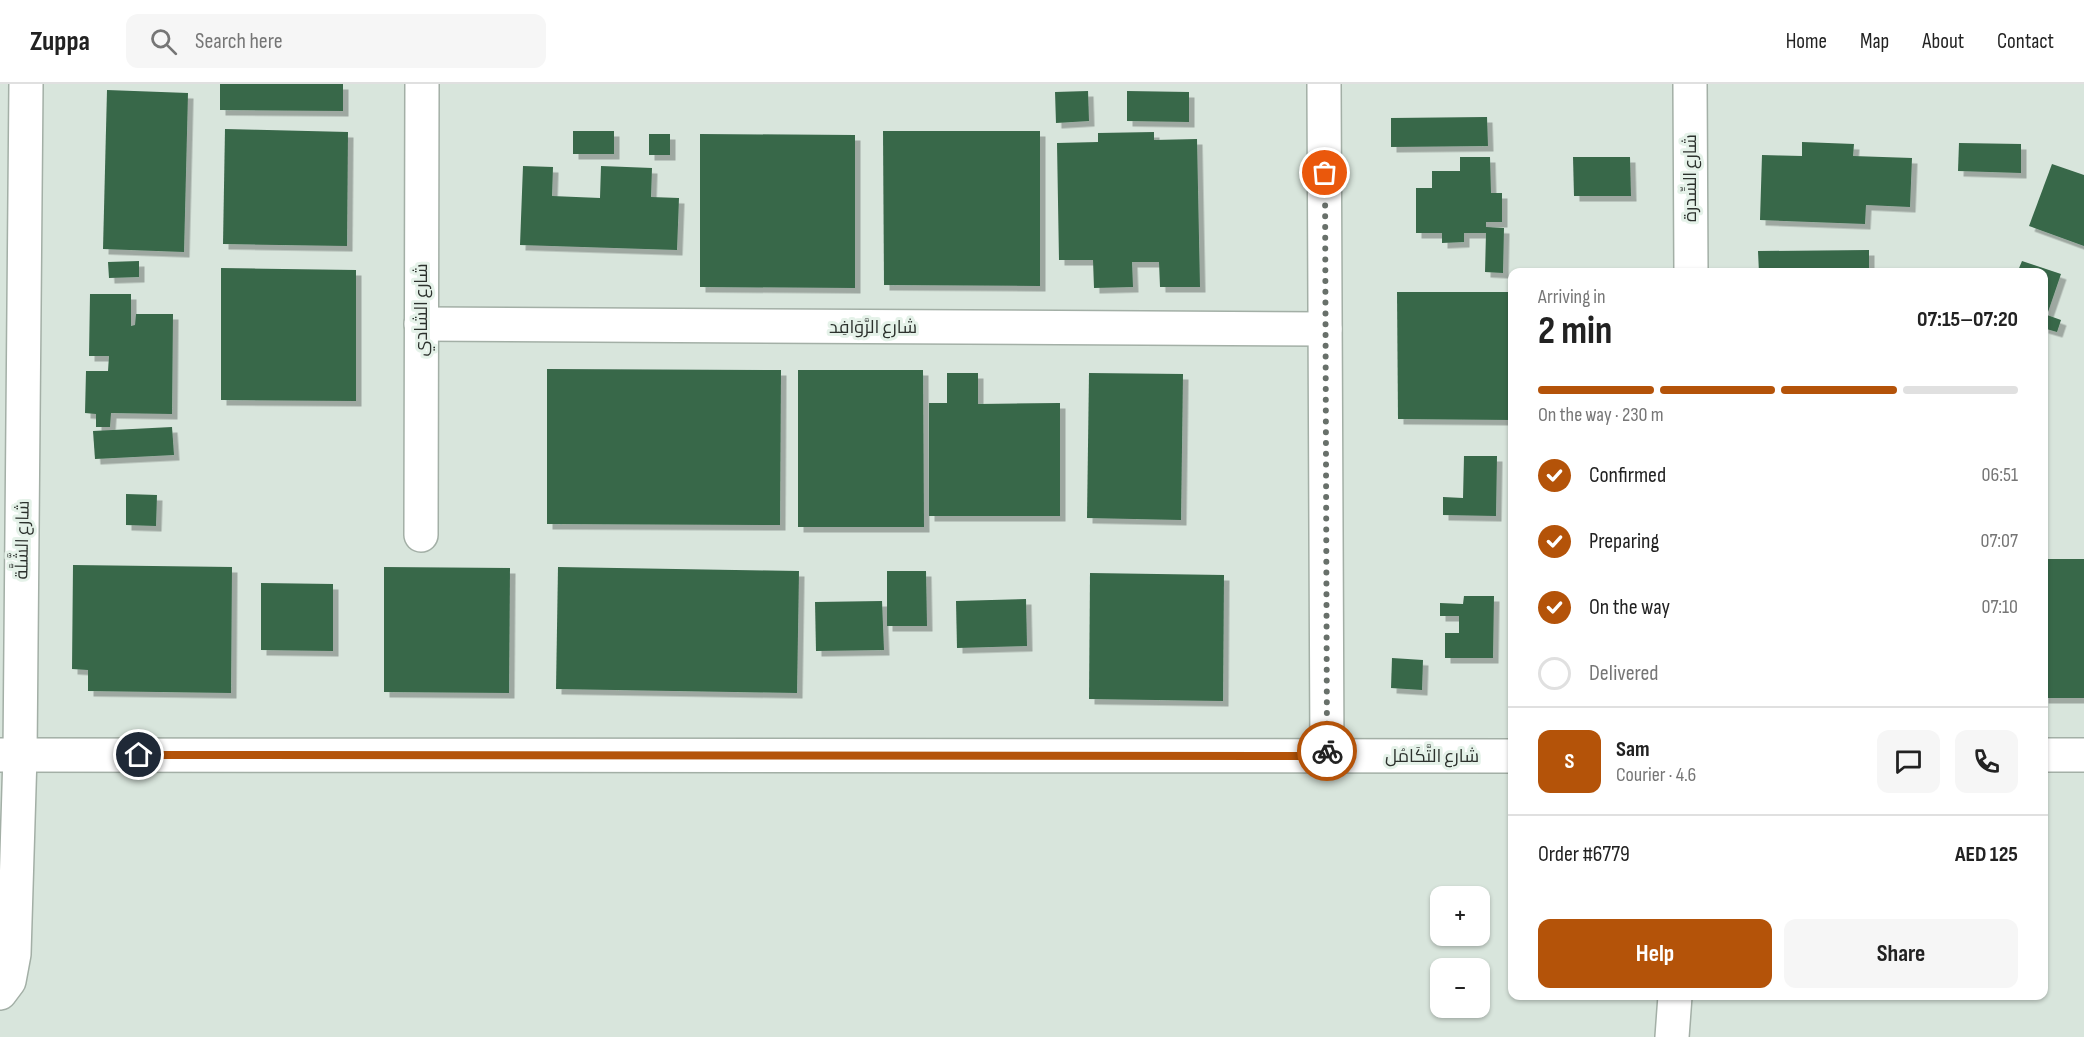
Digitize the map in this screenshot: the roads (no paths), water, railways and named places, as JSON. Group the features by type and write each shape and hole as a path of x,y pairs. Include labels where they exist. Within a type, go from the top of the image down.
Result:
{"street":[{"name":"شارع الشَّلَّة","path":"0,993 9,981 14,954 10,755 26,84"},
{"name":"شارع الشادي","path":"421,535 422,84"},
{"path":"1324,84 1327,756"},
{"name":"شارع السِّدرة","path":"1690,84 1691,268"},
{"name":"شارع الرَّوَافِد","path":"421,324 1325,329"},
{"name":"شارع التَّكَامُل","path":"10,755 1508,756"},
{"path":"2048,755 2084,755"},
{"path":"1672,1037 1675,1000"}]}
